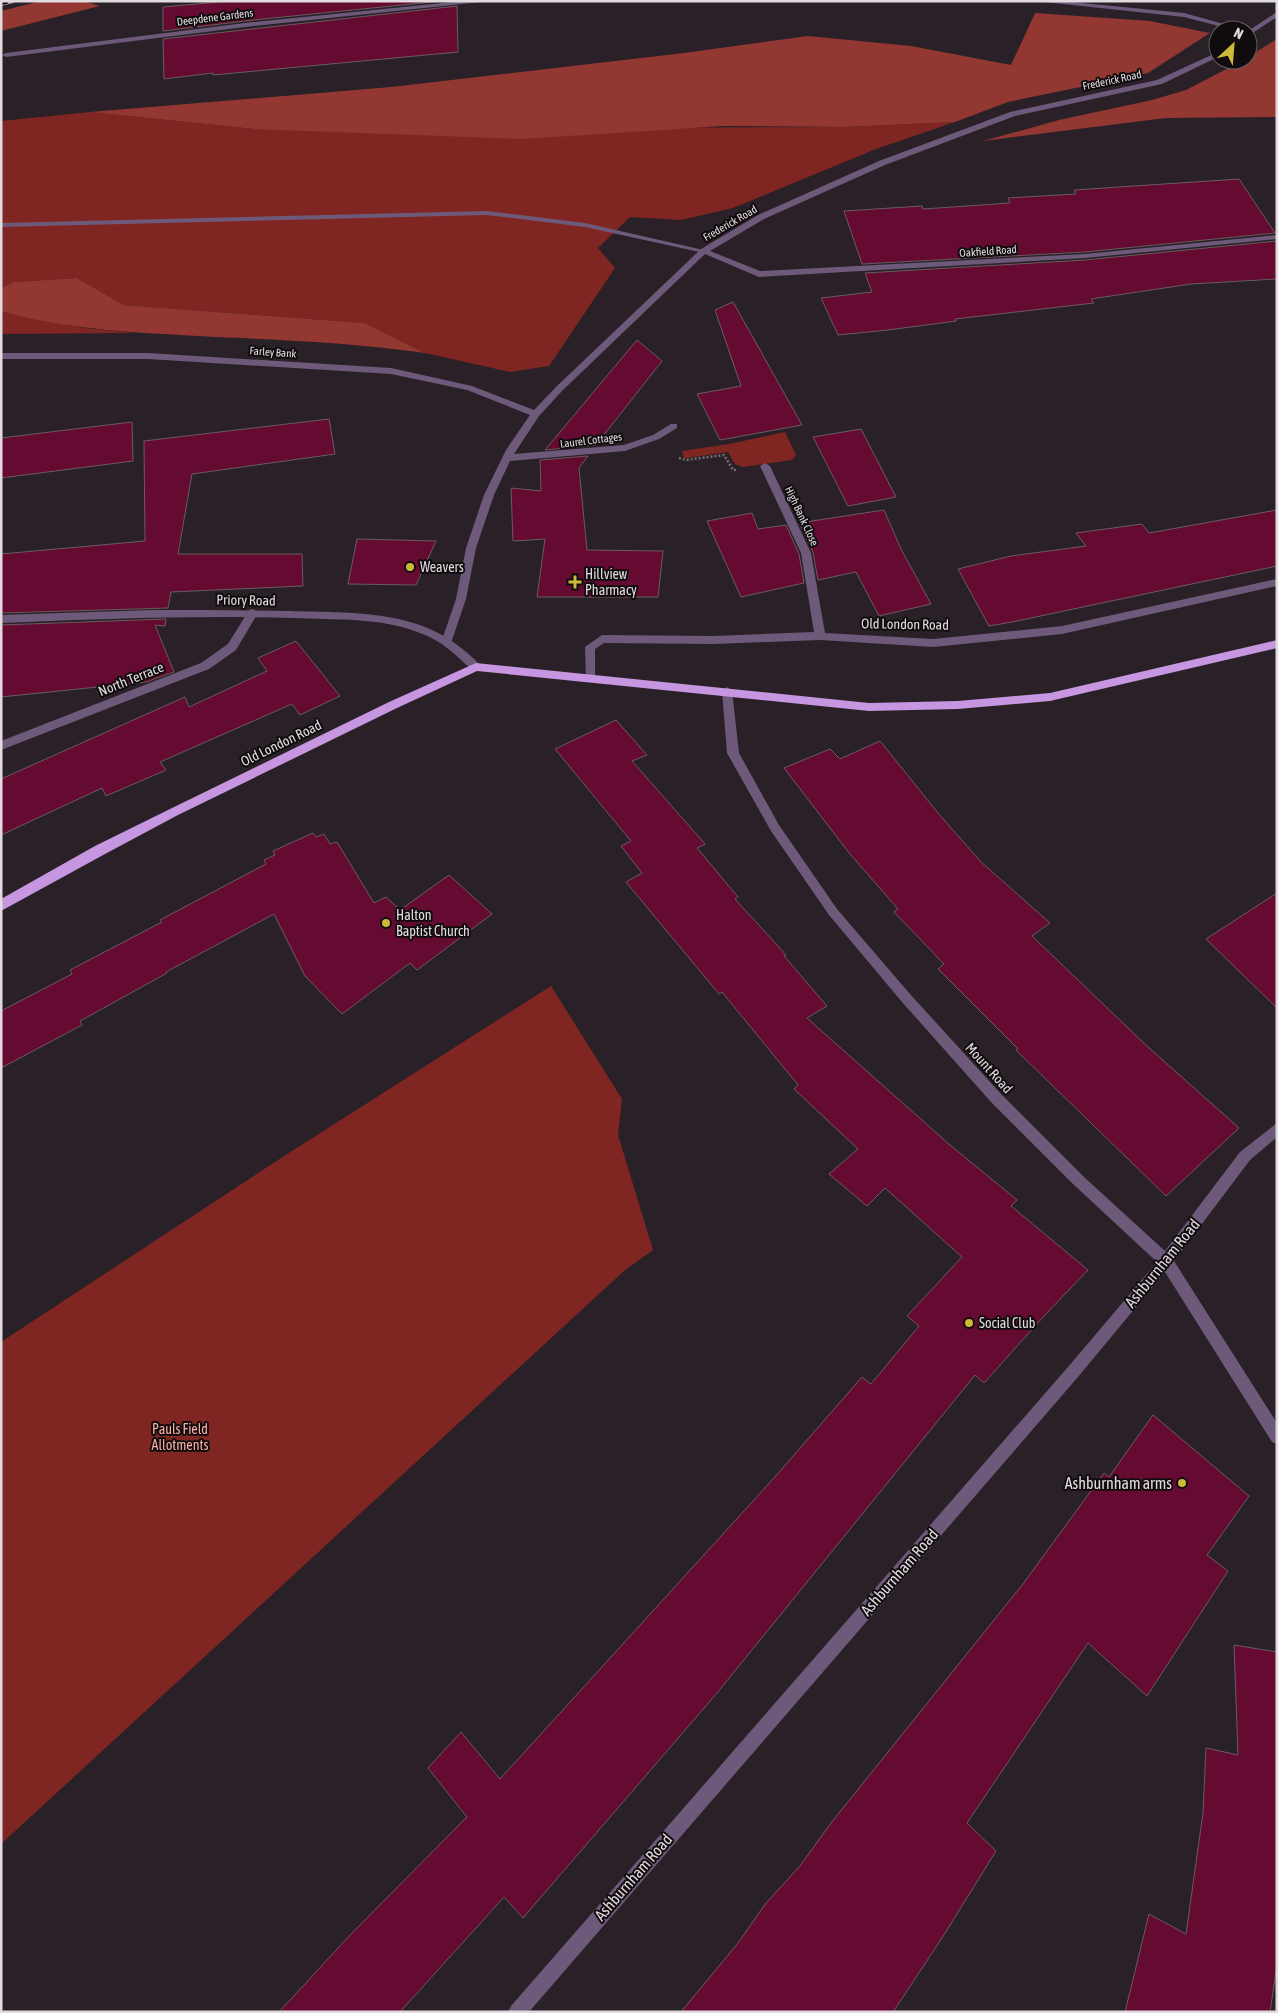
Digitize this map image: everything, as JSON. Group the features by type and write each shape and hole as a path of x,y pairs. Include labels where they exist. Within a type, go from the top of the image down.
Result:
{"highway":[{"path":"476,667 869,706 967,704 1050,697 1277,644"},
{"name":"Old London Road","path":"1,906 100,850 174,812 376,713 476,667"}],"street":[{"name":"Deepdene Gardens","path":"6,55 253,24 487,1"},
{"path":"1038,1 1184,15 1208,21"},
{"path":"1258,27 1277,14"},
{"name":"Frederick Road","path":"447,640 461,599 472,548 486,504 507,458 536,414 560,388 704,251 761,217 882,163 1013,114 1159,82 1208,59"},
{"name":"Oakfield Road","path":"1,225 487,213 585,225 704,251 759,274 1085,256 1277,236"},
{"name":"Farley Bank","path":"1,356 148,356 391,371 469,388 536,414"},
{"name":"Laurel Cottages","path":"507,458 624,448 656,437 674,426"},
{"name":"High Bank Close","path":"765,466 806,553 820,636"},
{"name":"Old London Road","path":"590,679 590,647 602,639 712,640 820,636 932,642 1062,630 1277,582"},
{"name":"Priory Road","path":"1,619 143,614 253,613 374,618 400,622 447,640 476,667"},
{"name":"North Terrace","path":"1,746 205,666 232,647 253,613"},
{"name":"Mount Road","path":"727,692 733,753 775,828 832,912 996,1098 1078,1180 1166,1261 1277,1437"},
{"name":"Ashburnham Road","path":"517,2012 1073,1372 1166,1261 1245,1156 1277,1129"}],"green space":[{"path":"90,112 254,129 844,127 955,122 876,149 733,208 681,220 630,217 598,248 615,268 549,366 510,372 425,353 363,323 124,305 77,278 14,282 1,288 1,121"},
{"path":"1,311 84,328 134,333 1,334"},
{"path":"785,432 796,455 792,460 743,467 735,464 728,452 684,458 682,451 729,444"},
{"name":"Pauls Field Allotments","path":"551,986 622,1099 618,1135 653,1250 625,1270 1,1844 1,1342 278,1160"}],"shaded area":[{"path":"41,1 83,1 100,6 1,31 1,11"},
{"path":"1035,13 1150,21 1208,33 1148,73 1008,102 955,122 844,127 723,126 522,139 254,129 90,112 391,87 684,53 808,36 911,46 1011,65"},
{"path":"1277,39 1277,117 1166,118 983,141 1059,120 1152,100 1186,90 1225,70 1258,70 1258,51"},
{"path":"77,278 124,305 364,323 425,353 321,342 108,330 54,323 1,311 1,288 14,282"}],"building":[{"path":"230,1 442,1 163,31 163,7"},
{"path":"457,6 458,52 164,79 163,39"},
{"path":"1239,179 1275,233 1085,252 862,264 844,211 922,206 923,209 1010,203 1008,198 1076,194 1074,190"},
{"path":"1277,241 1277,279 1191,284 1091,299 1094,303 955,319 956,321 888,330 838,335 821,298 872,292 865,273 1085,260"},
{"path":"733,302 802,425 720,440 697,394 741,386 715,310"},
{"path":"637,340 662,361 596,445 545,450"},
{"path":"329,419 335,454 192,474 178,554 302,554 303,586 171,592 168,608 1,613 1,554 145,541 144,441"},
{"path":"132,422 133,461 1,478 1,438"},
{"path":"861,429 896,497 848,506 813,437"},
{"path":"588,456 579,468 587,550 663,551 658,597 537,597 545,539 513,541 511,488 541,491 540,460"},
{"path":"884,510 901,549 931,604 879,616 856,572 818,580 813,552 799,523"},
{"path":"1277,510 1277,566 1012,622 989,626 958,569 1011,556 1086,546 1076,533 1142,524 1149,533"},
{"path":"752,513 758,529 786,525 799,554 804,583 741,597 707,521"},
{"path":"357,539 436,541 416,585 348,584"},
{"path":"166,619 165,626 155,625 174,672 146,682 1,697 1,625"},
{"path":"296,641 340,696 300,715 292,704 160,762 166,770 106,796 102,788 1,835 1,779 185,697 189,707 267,671 258,658"},
{"path":"616,720 647,755 632,761 705,844 697,848 738,897 735,899 786,955 784,956 827,1006 807,1018 950,1145 1017,1200 1011,1206 1088,1270 984,1383 975,1375 717,1693 523,1918 504,1897 400,2012 279,2012 351,1934 467,1817 428,1768 461,1732 500,1779 774,1478 862,1377 871,1384 919,1326 907,1316 962,1257 885,1188 867,1206 829,1174 858,1149 794,1089 798,1085 722,992 719,994 626,882 642,873 621,846 631,841 555,749"},
{"path":"880,741 938,813 981,862 1050,923 1032,936 1148,1047 1239,1128 1166,1196 1016,1050 1018,1049 938,969 944,964 894,912 898,909 850,854 784,768 830,749 840,759"},
{"path":"313,833 316,837 324,834 330,844 337,842 374,903 386,897 400,910 449,875 492,914 417,970 410,963 342,1014 305,976 274,914 166,972 80,1021 82,1025 1,1068 1,1011 72,974 70,970 162,922 160,920 266,864 264,860 275,855 273,851"},
{"path":"1277,893 1277,1008 1206,939"},
{"path":"1153,1415 1249,1496 1207,1555 1228,1571 1147,1696 1088,1643 967,1823 996,1851 893,2012 681,2012 738,1943 766,1903 800,1866 831,1823 1023,1584 1104,1473 1109,1477"},
{"path":"1234,1645 1277,1652 1277,1965 1270,2012 1125,2012 1149,1914 1186,1934 1203,1813 1206,1748 1238,1755"}],"railway":[{"path":"1,4 13,1"}],"place":[{"name":"Weavers","path":"410,567"},
{"name":"Hillview Pharmacy","path":"575,582"},
{"name":"Halton Baptist Church","path":"386,923"},
{"name":"Social Club","path":"969,1323"},
{"name":"Ashburnham arms","path":"1182,1483"}]}
